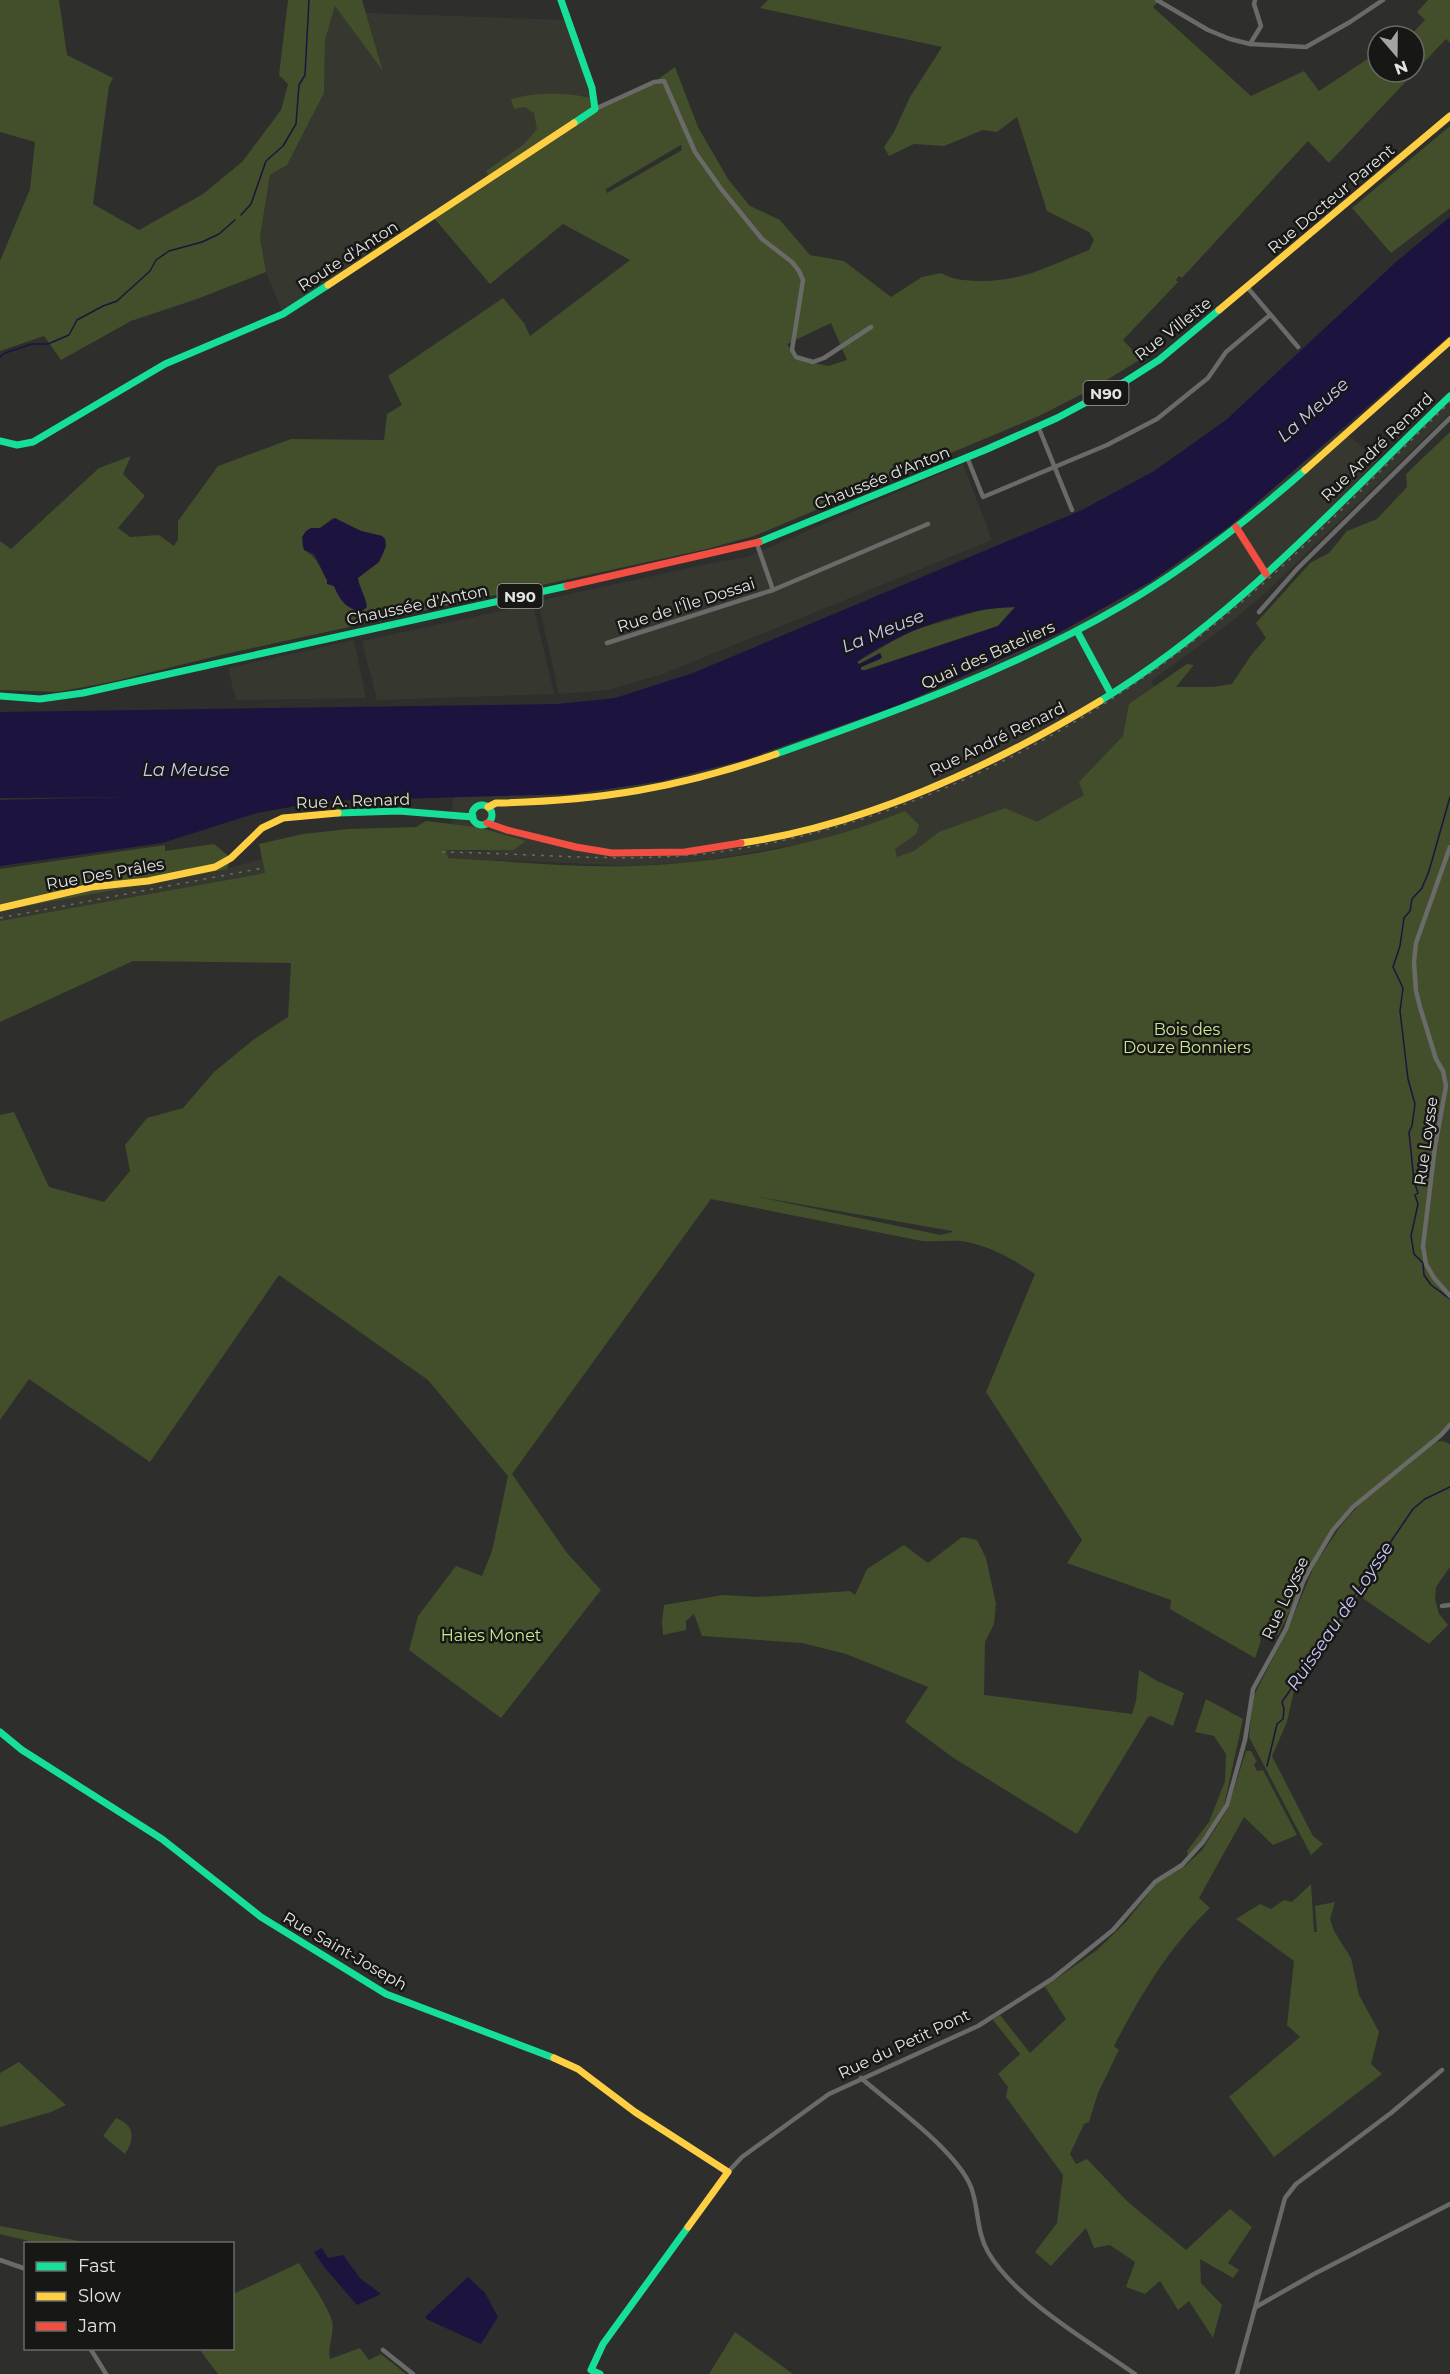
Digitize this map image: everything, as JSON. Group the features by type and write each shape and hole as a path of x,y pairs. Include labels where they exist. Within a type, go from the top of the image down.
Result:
{"street":[{"path":"561,0 592,88 595,109 654,82 664,81 695,152 722,190 762,239 799,270 803,280 792,350 796,357 813,362 824,358 871,327"},
{"path":"1157,0 1208,30 1230,39 1250,44 1306,47 1383,0"},
{"path":"1250,44 1261,26 1254,4 1255,0"},
{"name":"Route d'Anton","path":"0,441 17,445 33,442 165,364 283,314 434,217 595,109"},
{"name":"Rue Docteur Parent","path":"1229,302 1450,116"},
{"path":"1247,287 1298,347"},
{"name":"Rue Villette","path":"967,457 1038,426 1137,375 1160,360 1229,302"},
{"path":"967,457 983,497 1130,435 1156,419 1208,378 1226,352 1270,315"},
{"name":"Quai des Bateliers","path":"488,807 496,803 584,800 643,791 745,765 1022,659 1140,595 1197,557 1288,485 1450,341"},
{"name":"Rue André Renard","path":"487,824 583,849 612,853 698,849 841,822 903,799 1036,738 1111,694 1181,646 1266,574 1450,396"},
{"path":"1259,612 1298,568 1450,418"},
{"path":"1038,426 1072,510"},
{"name":"Chaussée d'Anton","path":"0,696 40,699 83,693 757,544 967,457"},
{"name":"Rue de l'Île Dossai","path":"607,644 773,590 928,524"},
{"path":"1236,527 1266,574"},
{"name":"Rue de l'Île Dossai","path":"757,544 773,590"},
{"path":"1077,631 1111,694"},
{"path":"483,805 488,807 492,815 487,824 481,825 475,822 472,817 475,808 483,805"},
{"name":"Rue A. Renard","path":"216,867 231,858 262,828 292,817 399,811 472,817"},
{"name":"Rue Loysse","path":"1450,847 1418,936 1414,962 1416,992 1446,1086 1435,1147 1423,1246 1426,1264 1434,1278 1450,1296"},
{"name":"Rue Des Prâles","path":"0,908 91,887 148,881 216,867"},
{"name":"Rue Loysse","path":"1248,1725 1253,1689 1286,1629 1303,1582 1333,1530 1353,1507 1441,1435 1450,1425"},
{"path":"1442,1606 1450,1605"},
{"name":"Rue du Petit Pont","path":"590,2372 603,2344 728,2172 742,2157 829,2094 978,2026 1061,1972 1113,1930 1155,1882 1182,1865 1208,1835 1227,1805 1248,1725"},
{"name":"Rue Saint-Joseph","path":"0,1732 22,1750 162,1839 261,1917 307,1947 386,1994 547,2054 578,2069 635,2112 728,2172"},
{"path":"1237,2374 1280,2211 1287,2195 1296,2184 1391,2113 1442,2070"},
{"path":"861,2078 939,2145 958,2166 970,2187 979,2230 989,2253 1012,2281 1037,2306 1135,2374"},
{"path":"1256,2307 1314,2274 1450,2204"},
{"path":"0,2260 24,2268"},
{"path":"91,2350 106,2374"},
{"path":"383,2350 413,2374"},
{"path":"590,2372 600,2374"}],"shaded area":[{"path":"335,6 383,69 366,13 568,20 595,109 283,314 266,272 260,237 270,175 287,165 324,93 325,40"},
{"path":"1450,398 1450,413 1268,591 1221,630 1151,681 1169,707 1085,795 1020,832 913,873 803,844 701,861 632,866 448,858 446,850 485,851 525,841 477,827 452,824 453,797 573,794 662,781 1150,582 1230,526 1340,429 1383,463"},
{"path":"963,464 992,540 663,674 608,690 559,694 538,601 747,557"},
{"path":"533,604 554,694 377,700 362,641"},
{"path":"354,640 366,698 236,700 228,668"},
{"path":"262,859 265,873 0,921 0,911 228,868"}],"green space":[{"path":"0,0 59,0 67,55 113,78 109,86 93,204 139,230 203,194 242,162 281,110 288,84 279,75 288,0 362,0 383,71 335,6 325,40 324,93 287,165 270,175 260,237 266,272 197,299 131,321 61,360 44,336 0,351 0,261 30,189 35,142 0,132"},
{"path":"768,0 1160,0 1153,7 1251,96 1304,71 1319,91 1366,60 1366,84 1404,84 1329,163 1308,141 1182,278 1179,276 1176,280 1178,282 1123,340 1141,359 1092,389 1039,416 754,536 707,549 221,655 111,682 57,692 0,690 0,541 11,549 99,468 131,456 123,474 145,496 118,528 130,537 159,535 174,546 178,539 178,521 218,466 291,439 384,440 387,414 402,405 388,376 503,298 524,323 530,336 630,260 563,224 490,284 433,217 490,178 486,171 523,145 537,129 534,113 525,107 514,109 511,99 541,94 574,95 594,99 595,108 654,82 675,67 698,127 728,179 750,206 780,220 810,255 844,261 891,297 922,277 941,273 954,278 977,281 1008,279 1035,272 1089,250 1094,240 1089,232 1047,211 1017,117 997,132 983,130 944,146 914,144 889,156 884,147 894,132 910,97 942,47 760,8","holes":["681,145 682,150 607,193 606,189","831,323 847,360 828,366 796,359 787,344","333,518 385,539 385,547 380,559 357,578 361,612 345,603 315,559 304,550 302,544 306,531 320,528"]},
{"path":"1428,0 1450,0 1450,43 1446,39 1426,60 1426,24 1421,24 1425,20 1417,12"},
{"path":"1450,126 1450,208 1391,253 1352,208"},
{"name":"Bois des Douze Bonniers","path":"1450,432 1450,1425 1353,1507 1333,1530 1312,1565 1278,1635 1261,1630 1260,1644 1255,1658 1170,1609 1171,1600 1067,1563 1082,1540 986,1392 1035,1274 1000,1253 971,1243 922,1241 711,1199 512,1474 567,1553 601,1590 501,1718 409,1650 418,1616 456,1566 482,1576 492,1551 508,1476 428,1380 279,1275 150,1462 29,1379 0,1420 0,1115 14,1112 49,1187 104,1202 130,1171 125,1145 147,1118 183,1108 214,1072 253,1040 288,1017 291,963 133,961 0,1022 0,921 265,873 259,844 303,834 348,829 416,827 426,821 477,827 526,841 513,850 446,850 448,858 611,866 703,861 772,850 840,834 905,811 919,825 916,834 895,849 897,857 914,851 939,832 1005,808 1037,822 1084,795 1079,782 1123,736 1129,704 1187,664 1194,665 1176,687 1213,687 1232,684 1266,638 1256,623 1310,563 1329,553 1347,531 1377,519 1407,487 1406,474","holes":["753,1196 952,1231 941,1235"]},
{"path":"1016,607 998,626 865,670 860,670 861,667 880,659 858,664 857,662 910,631 985,609"},
{"path":"214,844 231,858 227,869 0,911 0,869 165,845 165,851"},
{"path":"1442,1441 1450,1444 1450,1567 1436,1587 1435,1599 1439,1614 1448,1625 1429,1644 1358,1595 1339,1627 1295,1686 1287,1722 1272,1756 1313,1836 1323,1844 1311,1855 1249,1737 1253,1697 1287,1631 1315,1564 1342,1524 1361,1503 1435,1442"},
{"path":"962,1537 977,1540 986,1558 996,1604 994,1624 985,1642 984,1695 1132,1714 1136,1701 1139,1670 1184,1693 1173,1726 1151,1716 1148,1717 1077,1834 952,1757 905,1722 928,1687 846,1654 802,1643 702,1636 694,1614 686,1621 686,1630 663,1635 664,1605 723,1595 758,1597 850,1591 855,1595 867,1569 904,1545 928,1563"},
{"path":"1206,1699 1243,1719 1224,1806 1205,1837 1188,1856 1187,1851 1209,1822 1225,1781 1226,1754 1214,1736 1195,1732"},
{"path":"1246,1751 1251,1751 1257,1762 1254,1764 1257,1771 1263,1770 1297,1835 1273,1845 1244,1817 1199,1898 1210,1908 1168,1956 1134,2009 1114,2046 1119,2050 1098,2093 1089,2122 1084,2124 1070,2154 1076,2164 1087,2159 1128,2202 1186,2250 1230,2209 1252,2227 1228,2263 1239,2270 1233,2278 1200,2259 1201,2283 1222,2305 1213,2338 1189,2301 1178,2310 1160,2281 1145,2294 1126,2287 1135,2262 1110,2245 1094,2248 1086,2228 1051,2266 1035,2252 1057,2223 1063,2175 1006,2097 1008,2087 998,2074 1020,2054 993,2020 1000,2015 1030,2053 1066,2019 1045,1987 1097,1950 1126,1922 1156,1884 1185,1866 1202,1850 1228,1808"},
{"path":"1311,1884 1314,1932 1317,1932 1315,1906 1335,1902 1330,1919 1334,1931 1351,1958 1359,1995 1379,2032 1371,2064 1382,2074 1274,2157 1229,2097 1300,2037 1287,2025 1294,1961 1236,1919 1260,1904 1271,1909 1284,1900 1292,1902"},
{"path":"19,2062 66,2105 51,2112 0,2127 0,2073"},
{"path":"116,2118 127,2124 131,2133 132,2138 125,2154 103,2136"},
{"path":"0,2226 85,2242 33,2242 0,2234"},
{"path":"299,2263 332,2321 330,2359 360,2348 369,2360 381,2354 406,2374 218,2374 200,2350 234,2350 234,2294"},
{"path":"735,2332 793,2374 709,2374"}],"water":[{"name":"La Meuse","path":"1450,217 1450,335 1230,526 1150,582 1057,634 902,704 744,760 662,781 573,794 324,801 257,813 162,843 0,866 0,800 131,797 0,798 0,712 557,704 615,698 693,673 1082,510 1154,471 1226,420 1396,262","holes":["1015,607 998,626 866,670 861,670 861,667 880,659 882,657 880,653 859,664 857,662 892,641 932,624 975,612"]},
{"path":"335,518 361,531 382,536 385,539 386,546 379,562 358,578 367,607 361,612 344,603 334,586 327,584 314,554 304,550 302,537 306,531 311,528 320,528"},
{"path":"322,2248 328,2258 343,2255 360,2278 381,2294 357,2305 314,2252"},
{"path":"468,2277 485,2293 498,2317 481,2344 426,2319 426,2316"}],"waterway":[{"path":"241,215 251,204 266,161 283,146 296,124 299,85 305,75 309,0"},
{"path":"0,357 5,353 32,344 48,344 69,335 77,320 117,301 150,271 156,260 169,251 202,242 219,234 235,220"},
{"name":"Ruisseau de Loysse","path":"1450,797 1429,871 1422,888 1412,899 1410,911 1404,918 1400,946 1393,967 1403,988 1400,1011 1408,1079 1415,1104 1409,1132 1414,1181 1418,1193 1415,1195 1418,1204 1411,1236 1414,1254 1423,1263 1424,1275 1431,1285 1450,1299"},
{"name":"Ruisseau de Loysse","path":"1267,1766 1277,1724 1283,1719 1282,1702 1413,1509 1425,1499 1450,1487"}],"railway":[{"path":"442,852 619,858 726,851 796,837 865,818 932,793 998,764 1061,730 1122,692 1237,606 1292,557 1450,402"},
{"path":"0,918 263,868"}],"traffic: fast":[{"path":"561,0 592,88 595,109 574,123"},
{"path":"0,441 17,445 33,442 165,364 283,314 328,285"},
{"path":"759,542 985,450 1057,418 1126,381 1159,360 1219,310"},
{"path":"1100,701 1149,669 1240,597 1450,396"},
{"path":"776,754 953,688 1082,628 1123,605 1194,559 1240,525 1305,470"},
{"path":"0,696 40,699 83,693 567,586"},
{"path":"1077,631 1111,694"},
{"path":"482,805 489,808 492,815 489,822 482,825 475,822 472,815 475,808 482,805"},
{"path":"338,813 399,811 473,817"},
{"path":"0,1732 22,1750 162,1839 261,1917 386,1994 554,2058"},
{"path":"600,2374 591,2370 603,2344 688,2227"}],"traffic: slow":[{"path":"1219,310 1450,116"},
{"path":"328,285 574,123"},
{"path":"1305,470 1450,341"},
{"path":"741,843 835,822 927,790 1016,748 1100,701"},
{"path":"488,807 496,803 604,796 672,784 776,754"},
{"path":"0,908 91,887 148,881 215,867 231,858 262,828 283,818 338,813"},
{"path":"554,2058 578,2069 635,2112 728,2172 688,2227"}],"traffic: jam":[{"path":"1236,527 1266,574"},
{"path":"567,586 759,542"},
{"path":"487,823 576,847 612,853 685,852 741,843"}],"park label":[{"name":"Haies Monet","path":"491,1635"}]}
